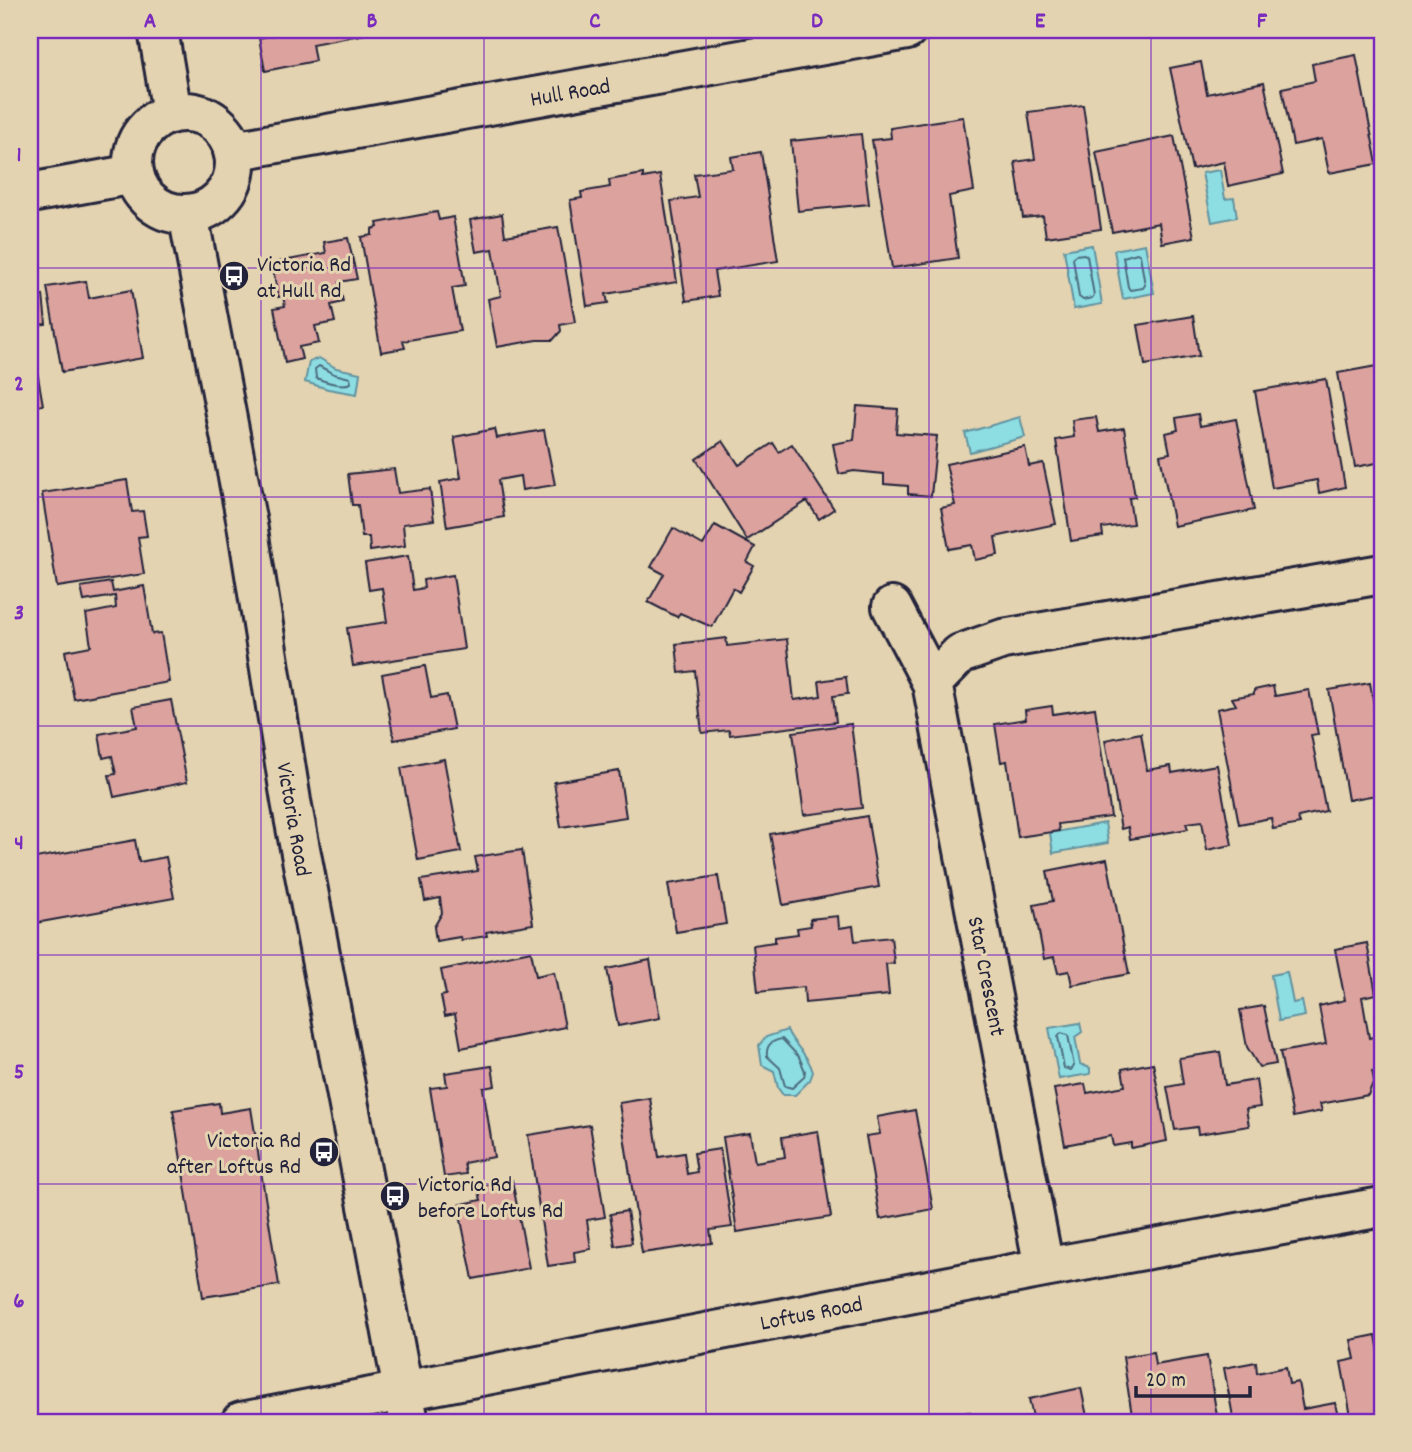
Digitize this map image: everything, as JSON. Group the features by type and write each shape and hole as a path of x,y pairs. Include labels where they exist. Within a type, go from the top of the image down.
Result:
{"street":[{"path":"158,30 172,113"},
{"name":"Hull Road","path":"233,151 907,30"},
{"path":"188,112 217,124 227,136 233,151 232,180 225,193 202,211 173,214 159,208 144,194 134,174 136,143 145,129 157,119 172,113 188,112"},
{"path":"30,193 134,174"},
{"name":"Victoria Road","path":"188,214 247,524 291,801 406,1406"},
{"path":"932,683 960,654 1003,639 1382,574"},
{"name":"Star Crescent","path":"892,607 932,683 1044,1268"},
{"name":"Loftus Road","path":"241,1422 406,1406 1044,1268 1382,1207"}],"water":[{"path":"1220,170 1225,199 1234,198 1237,217 1212,222 1202,173"},
{"path":"1145,244 1154,293 1123,299 1114,250"},
{"path":"1092,245 1102,304 1074,309 1064,250"},
{"path":"319,358 336,368 360,373 357,394 305,382 309,362"},
{"path":"1020,417 1025,437 970,452 965,433"},
{"path":"1105,823 1108,843 1053,853 1050,833"},
{"path":"1287,972 1293,1003 1302,1001 1305,1016 1279,1021 1271,975"},
{"path":"1080,1023 1082,1032 1075,1037 1080,1064 1090,1068 1090,1074 1059,1079 1049,1028"},
{"path":"787,1030 813,1072 810,1080 795,1095 783,1095 778,1088 774,1071 762,1065 759,1045 766,1037"}],"building":[{"path":"288,30 365,30 366,34 312,44 315,61 265,71 259,38 289,32"},
{"path":"1356,55 1377,164 1329,173 1322,139 1293,145 1282,88 1315,81 1312,64"},
{"path":"1201,62 1207,94 1264,82 1283,174 1228,186 1224,162 1192,169 1170,68"},
{"path":"1083,105 1101,229 1046,237 1043,216 1023,218 1015,162 1035,159 1028,112"},
{"path":"963,117 974,191 949,196 958,258 892,268 872,140 891,138 890,128"},
{"path":"861,134 869,204 798,211 791,141"},
{"path":"1174,136 1194,237 1162,243 1159,223 1112,232 1096,152"},
{"path":"761,152 778,261 714,271 718,296 686,301 671,201 698,197 694,174 733,169 731,157"},
{"path":"643,174 643,178 660,175 677,282 606,294 608,303 587,306 570,200 582,198 581,192 610,187 609,180"},
{"path":"437,212 439,220 453,217 465,286 452,288 460,331 403,341 405,348 381,352 361,237 372,235 372,229 378,227 377,223"},
{"path":"502,214 505,236 558,227 575,322 560,325 561,331 553,340 497,347 488,299 501,296 493,249 476,252 470,220"},
{"path":"348,238 357,279 339,282 343,302 331,305 335,322 315,326 319,343 299,347 302,359 285,363 274,308 285,306 283,296 278,297 272,263 326,253 324,242"},
{"path":"86,281 89,298 131,290 143,358 62,372 47,287"},
{"path":"43,295 46,324 30,326 30,297"},
{"path":"1193,316 1199,356 1145,365 1138,325"},
{"path":"30,354 34,354 43,405 30,407"},
{"path":"1382,365 1382,462 1355,467 1338,373"},
{"path":"1326,379 1345,487 1319,493 1317,480 1272,488 1255,391"},
{"path":"857,406 898,409 896,433 937,436 931,496 908,494 908,486 884,484 884,474 854,471 839,474 833,444 854,440"},
{"path":"1198,414 1200,426 1236,419 1254,510 1174,526 1160,455 1170,453 1166,433 1178,430 1176,418"},
{"path":"1096,417 1099,432 1124,428 1135,497 1129,498 1133,524 1102,528 1103,536 1071,541 1056,440 1074,437 1072,420"},
{"path":"495,429 497,438 544,430 555,485 522,490 520,476 498,480 504,517 447,527 440,482 461,478 454,437"},
{"path":"723,441 739,465 773,443 779,452 792,444 834,509 819,519 807,501 747,540 696,459"},
{"path":"1025,447 1029,466 1043,463 1056,524 995,537 998,555 975,560 972,545 949,549 941,508 955,505 946,464"},
{"path":"394,469 398,493 430,489 434,520 403,524 405,546 370,551 369,537 362,537 358,505 352,505 348,474"},
{"path":"127,480 132,512 143,511 147,536 138,537 144,574 57,587 42,493"},
{"path":"715,525 755,547 747,562 754,566 739,592 733,588 712,627 680,613 677,617 648,602 664,574 651,567 673,528 703,545"},
{"path":"408,556 413,590 424,588 423,580 453,575 464,649 353,666 347,628 387,622 382,588 369,590 365,563"},
{"path":"111,582 113,592 144,586 152,634 161,633 169,682 74,699 65,651 91,646 86,614 116,608 115,596 84,601 81,587"},
{"path":"726,638 727,646 787,639 794,700 821,696 819,681 846,677 848,694 833,696 836,722 730,735 729,730 702,733 695,671 679,673 676,644"},
{"path":"425,666 431,698 447,695 454,729 394,740 382,674"},
{"path":"1370,683 1379,733 1382,732 1382,794 1348,800 1329,690"},
{"path":"1273,686 1275,696 1309,690 1318,734 1311,735 1326,811 1298,817 1300,824 1273,829 1271,818 1239,824 1217,709 1236,705 1232,698 1254,694 1254,690"},
{"path":"171,700 187,782 114,797 109,775 116,774 112,756 103,758 99,734 137,727 133,707"},
{"path":"1052,706 1053,714 1095,708 1111,817 1058,824 1059,831 1018,837 1007,761 1001,762 995,724 1026,719 1025,710"},
{"path":"851,724 862,808 804,815 793,732"},
{"path":"1141,733 1147,770 1171,766 1172,773 1217,765 1232,845 1207,850 1202,821 1186,823 1188,829 1130,839 1128,827 1121,829 1105,740"},
{"path":"444,759 461,852 418,860 401,768"},
{"path":"619,771 626,817 561,827 554,782"},
{"path":"867,816 879,887 783,905 770,834"},
{"path":"135,840 139,862 166,857 174,898 30,924 30,859"},
{"path":"522,850 533,924 486,932 487,936 436,941 434,927 442,913 440,898 425,901 421,880 478,871 475,857"},
{"path":"1107,859 1129,974 1072,985 1069,971 1058,973 1054,957 1044,959 1034,905 1053,901 1047,871"},
{"path":"718,876 726,924 676,932 668,884"},
{"path":"838,916 839,928 853,926 855,941 891,937 894,963 886,964 889,995 805,1003 804,987 758,992 753,945 775,942 775,937 798,934 797,928 811,926 810,919"},
{"path":"1367,943 1376,994 1362,997 1369,1038 1382,1035 1382,1069 1372,1071 1374,1080 1368,1095 1320,1104 1322,1111 1293,1117 1280,1052 1326,1044 1319,1006 1345,1000 1335,949"},
{"path":"531,951 536,976 554,972 565,1027 461,1048 455,1014 445,1016 441,996 446,995 441,970"},
{"path":"650,960 660,1018 618,1026 607,969"},
{"path":"1264,1006 1276,1064 1259,1067 1247,1047 1240,1010"},
{"path":"1220,1052 1225,1085 1256,1080 1260,1107 1246,1109 1249,1126 1198,1134 1197,1127 1175,1130 1167,1087 1183,1084 1179,1058"},
{"path":"1153,1063 1167,1141 1131,1148 1131,1143 1113,1146 1111,1136 1065,1145 1054,1089 1085,1084 1087,1093 1125,1086 1122,1069"},
{"path":"492,1066 495,1086 483,1088 494,1157 464,1163 466,1174 444,1177 430,1088 447,1086 445,1073"},
{"path":"1378,1080 1382,1080 1382,1111 1377,1111 1374,1086"},
{"path":"650,1098 659,1157 684,1153 687,1174 697,1172 694,1153 720,1149 732,1227 710,1230 712,1243 642,1253 619,1103"},
{"path":"219,1103 220,1113 251,1108 279,1285 203,1297 173,1110"},
{"path":"915,1110 933,1209 880,1219 866,1136 880,1134 877,1117"},
{"path":"590,1125 605,1217 587,1220 591,1249 574,1252 575,1262 548,1266 528,1135"},
{"path":"818,1131 831,1217 737,1232 723,1137 750,1133 755,1162 785,1157 782,1137"},
{"path":"512,1180 529,1268 473,1279 458,1205 481,1200 478,1187"},
{"path":"627,1211 632,1243 615,1246 610,1214"},
{"path":"1376,1335 1379,1352 1382,1352 1382,1422 1352,1422 1341,1362 1355,1359 1351,1340"},
{"path":"1153,1352 1155,1365 1207,1356 1218,1422 1133,1422 1123,1357"},
{"path":"1256,1362 1257,1373 1286,1367 1289,1384 1298,1382 1303,1409 1335,1403 1339,1422 1234,1422 1224,1368"},
{"path":"1081,1388 1088,1421 1106,1417 1107,1422 1034,1422 1029,1399"},
{"path":"970,1412 972,1422 939,1422 938,1417"}],"place":[{"name":"Victoria Rd at Hull Rd","path":"234,276"},
{"name":"Victoria Rd after Loftus Rd","path":"324,1152"},
{"name":"Victoria Rd before Loftus Rd","path":"395,1196"}]}
